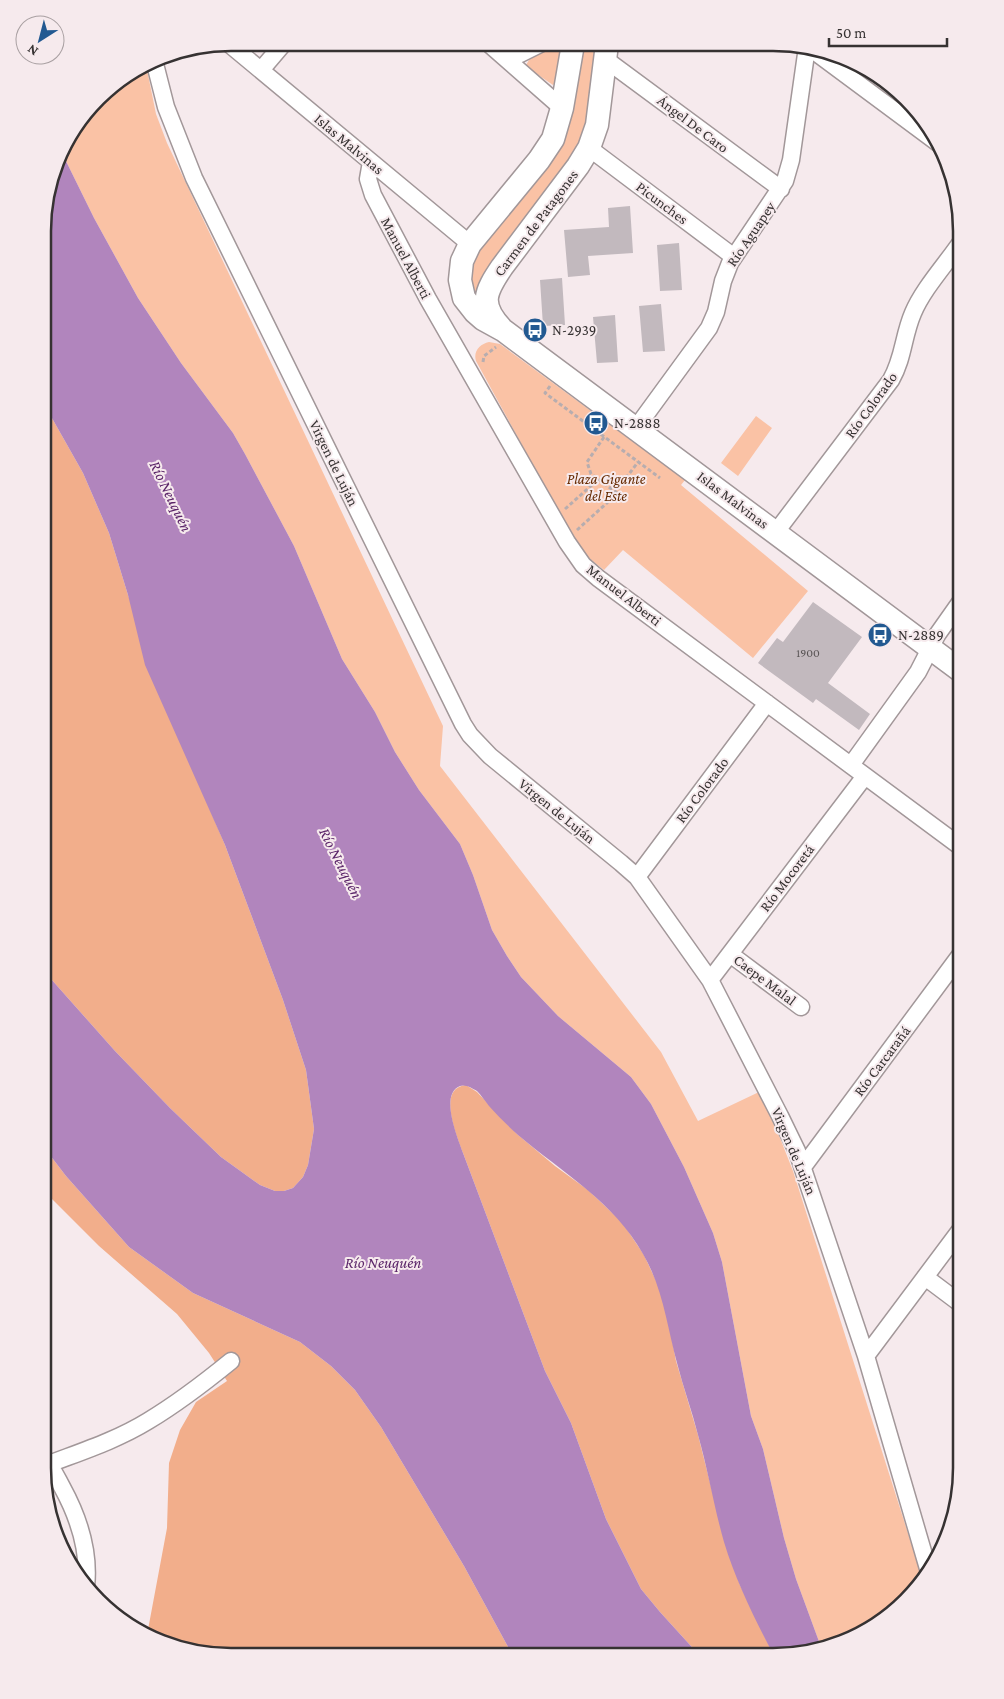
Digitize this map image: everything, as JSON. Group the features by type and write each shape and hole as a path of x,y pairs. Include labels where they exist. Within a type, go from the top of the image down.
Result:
{"main road":[{"path":"500,338 464,298 461,288 460,270 462,261 470,244 547,150 553,139 558,127 572,51"},
{"name":"Carmen de Patagones","path":"500,338 486,302 490,284 578,166 589,148 597,125 606,51"},
{"name":"Islas Malvinas","path":"500,338 636,428 953,665"}],"street":[{"name":"Islas Malvinas","path":"238,51 470,244"},
{"path":"261,70 277,51"},
{"path":"496,51 562,108"},
{"path":"506,51 520,54 529,51"},
{"name":"Ángel De Caro","path":"606,51 781,189"},
{"name":"Río Aguapey","path":"636,428 709,328 716,312 726,272 785,181 791,160 808,55"},
{"path":"826,59 922,131"},
{"name":"Virgen de Luján","path":"156,68 166,107 194,178 463,724 490,756 637,877 710,980 780,1116 803,1167 866,1356 926,1562"},
{"name":"Picunches","path":"589,148 734,257"},
{"name":"Manuel Alberti","path":"371,162 368,179 373,195 425,294 574,554 583,565 953,841"},
{"name":"Río Colorado","path":"776,532 891,380 900,363 909,324 917,306 953,255"},
{"path":"851,765 918,672 940,630 953,612"},
{"name":"Río Colorado","path":"637,877 768,703"},
{"name":"Río Mocoretá","path":"710,980 865,776"},
{"name":"Caepe Malal","path":"730,954 801,1007"},
{"name":"Río Carcarañá","path":"803,1167 953,965"},
{"path":"866,1356 953,1240"},
{"path":"925,1277 953,1298"},
{"path":"51,1460 99,1446 146,1422 191,1394 231,1361"},
{"path":"51,1470 68,1498 82,1532 87,1574"}],"path":[{"path":"484,356 500,338"},
{"path":"550,386 545,393 660,478"},
{"path":"604,437 586,462 591,474 616,492"},
{"path":"576,531 608,502 638,462"},
{"path":"564,510 598,479"}],"green space":[{"path":"543,51 560,51 556,82 553,85 528,68 526,65 529,60"},
{"path":"579,51 598,51 590,129 478,304 468,285 472,254 556,149"},
{"path":"147,72 156,114 167,143 443,726 440,766 661,1052 698,1121 759,1092 793,1171 919,1568 919,1571 900,1595 863,1624 819,1642 796,1579 784,1538 763,1449 751,1416 722,1262 713,1233 684,1167 651,1104 631,1077 558,1016 521,977 507,956 492,930 460,844 419,790 395,752 375,712 342,659 294,546 245,454 233,433 181,363 138,298 94,218 66,161 75,141 104,104 131,82"},
{"name":"Plaza Gigante del Este","path":"489,342 500,344 685,480 681,485 808,591 753,658 623,550 604,570 585,555 573,538 476,361 475,357 478,348"},
{"path":"756,416 772,428 738,476 721,463"}],"shaded area":[{"path":"51,416 83,473 109,533 128,595 188,758 225,845 283,1000 306,1070 314,1129 308,1165 303,1177 293,1188 284,1191 275,1191 260,1185 221,1157 115,1051 51,979"},
{"path":"466,1085 477,1092 517,1134 555,1166 588,1190 622,1222 644,1255 658,1285 668,1318 676,1361 698,1435 725,1542 740,1585 770,1648 693,1648 641,1589 606,1519 571,1423 545,1371 457,1136 453,1125 450,1103 452,1094 457,1088"},
{"path":"51,1156 129,1247 193,1293 300,1342 331,1366 355,1390 381,1427 464,1566 509,1648 232,1648 185,1642 148,1627 167,1528 169,1463 180,1430 196,1402 227,1381 209,1353 177,1314 99,1246 51,1198"}],"water":[{"name":"Río Neuquén","path":"66,161 94,218 138,298 181,363 233,433 245,454 294,546 342,659 375,712 395,752 419,790 460,844 492,930 507,956 521,977 558,1016 631,1077 651,1104 684,1167 713,1233 722,1262 751,1416 763,1449 784,1538 796,1579 819,1642 770,1648 746,1600 724,1542 702,1448 679,1372 664,1307 650,1267 643,1254 618,1219 603,1204 518,1135 492,1110 477,1091 460,1086 454,1091 450,1107 454,1127 545,1371 571,1423 606,1519 641,1589 693,1648 509,1648 464,1566 381,1427 355,1390 331,1366 300,1342 193,1293 129,1247 51,1156 51,979 115,1051 170,1108 221,1157 260,1185 275,1191 293,1188 303,1177 308,1165 314,1129 306,1070 283,1000 225,845 145,665 128,595 109,533 83,473 51,416 51,232 57,185"}],"building":[{"path":"630,206 633,253 588,256 590,275 568,277 564,230 609,227 608,208"},
{"path":"679,243 682,290 660,291 657,245"},
{"path":"562,278 565,325 543,326 540,280"},
{"path":"661,304 665,351 643,352 639,306"},
{"path":"615,315 618,362 597,363 593,317"},
{"path":"813,602 862,637 828,683 870,714 859,730 816,699 813,703 758,663 777,638 783,642"}],"place":[{"name":"N-2939","path":"535,330"},
{"name":"N-2888","path":"596,423"},
{"name":"N-2889","path":"880,635"}]}
